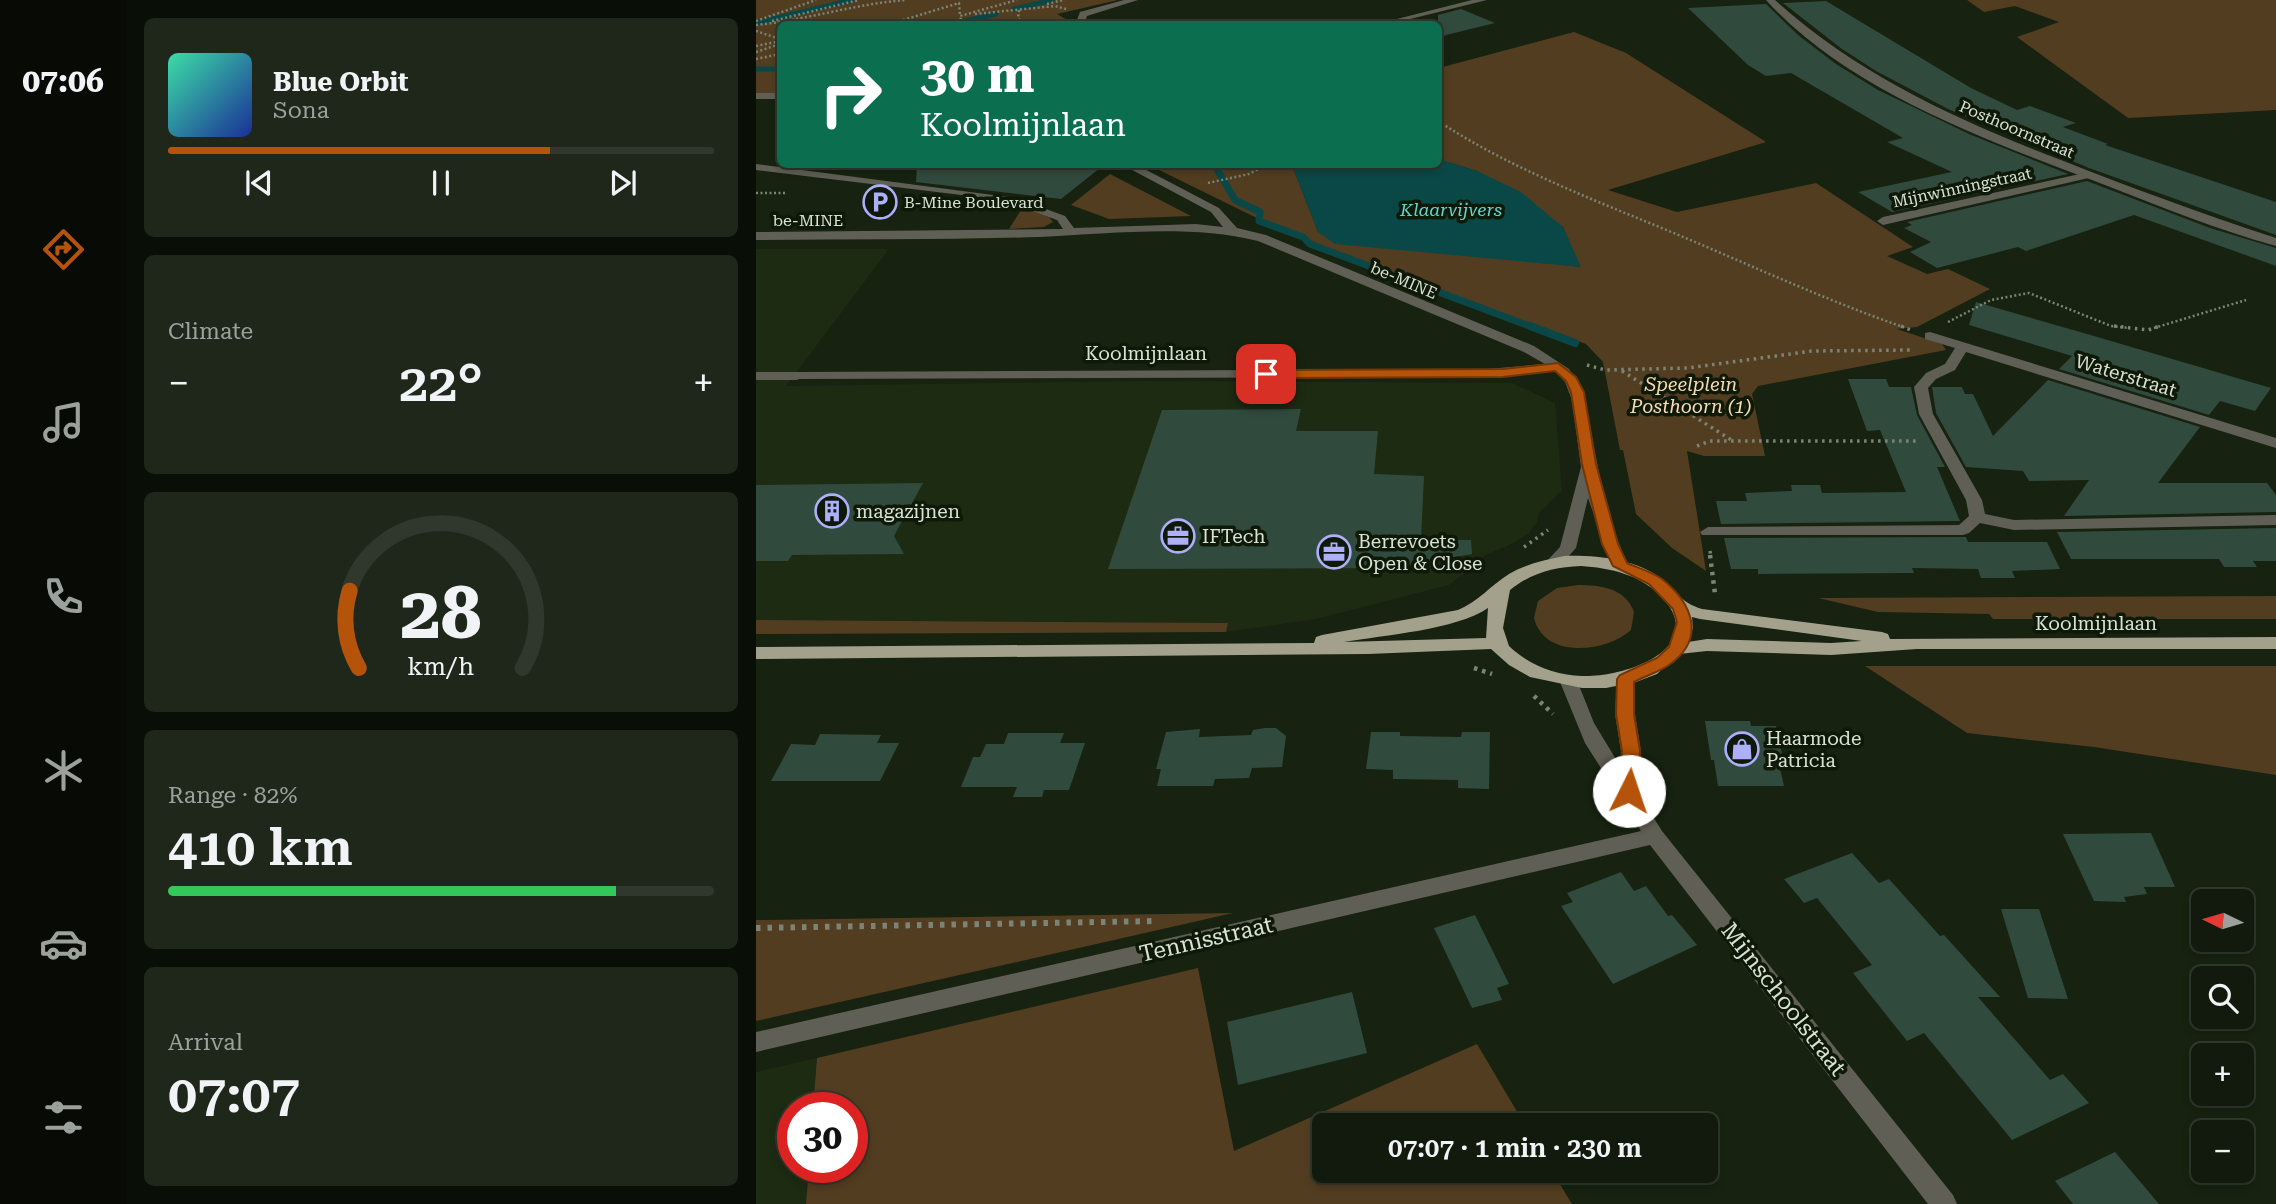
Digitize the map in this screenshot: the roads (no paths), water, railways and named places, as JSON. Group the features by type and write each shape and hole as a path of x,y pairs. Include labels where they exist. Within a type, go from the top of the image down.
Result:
{"main road":[{"path":"1288,648 1467,614 1515,578 1552,564 1577,561 1620,566 1655,581 1681,608 1685,622 1682,636 1676,649 1655,667 1626,679 1598,683 1569,682 1525,668 1496,643 1495,616 1502,589"},
{"name":"Koolmijnlaan","path":"1681,608 1713,615 1917,643"},
{"path":"756,653 1368,649 1496,643"},
{"name":"Koolmijnlaan","path":"1676,649 1707,645 1831,649 1917,643 2276,643"}],"street":[{"path":"1082,21 1080,20 1083,13 1134,0"},
{"path":"1394,21 1483,0"},
{"name":"Posthoornstraat","path":"1770,0 1825,48 1881,83 1960,122 2089,175 2276,242"},
{"path":"756,96 777,96"},
{"path":"756,167 1000,197 1061,218 1071,232"},
{"name":"be-MINE","path":"1134,168 1215,211 1233,231"},
{"name":"Mijnwinningstraat","path":"1883,220 2089,175"},
{"name":"be-MINE","path":"756,236 1196,228 1233,231 1262,238 1529,349 1558,367"},
{"name":"Waterstraat","path":"1930,336 2276,443"},
{"path":"1962,348 1951,367 1931,376 1921,387 1926,414 1974,500 1977,517"},
{"path":"1558,367 1572,380 1577,392 1589,464 1610,544 1620,566"},
{"name":"Koolmijnlaan","path":"756,376 1473,373 1519,372 1558,367"},
{"path":"1552,564 1568,548 1589,464"},
{"path":"1977,517 2014,526 2276,520"},
{"path":"1708,532 1963,530 1977,517"},
{"path":"1626,679 1625,714 1631,751 1629,791"},
{"name":"Mijnschoolstraat","path":"1569,682 1602,755 1629,791 1655,836 1944,1204"},
{"name":"Tennisstraat","path":"756,1042 1655,836"}],"water":[{"name":"Klaarvijvers","path":"1442,160 1477,171 1521,192 1563,227 1581,267 1335,244 1318,232 1293,168 1442,168"}],"waterway":[{"path":"756,23 852,0"},
{"path":"1014,9 1052,0"},
{"path":"965,21 996,14"},
{"path":"756,69 777,69"},
{"path":"1218,171 1235,200 1260,212 1259,221 1303,237 1310,244 1535,328"},
{"path":"1530,326 1575,343"}],"place":[{"name":"B-Mine Boulevard","path":"880,202"},
{"name":"magazijnen","path":"832,511"},
{"name":"IFTech","path":"1178,536"},
{"name":"Berrevoets Open & Close","path":"1334,552"},
{"name":"Haarmode Patricia","path":"1742,749"}],"park label":[{"name":"Speelplein Posthoorn (1)","path":"1691,395"}]}
